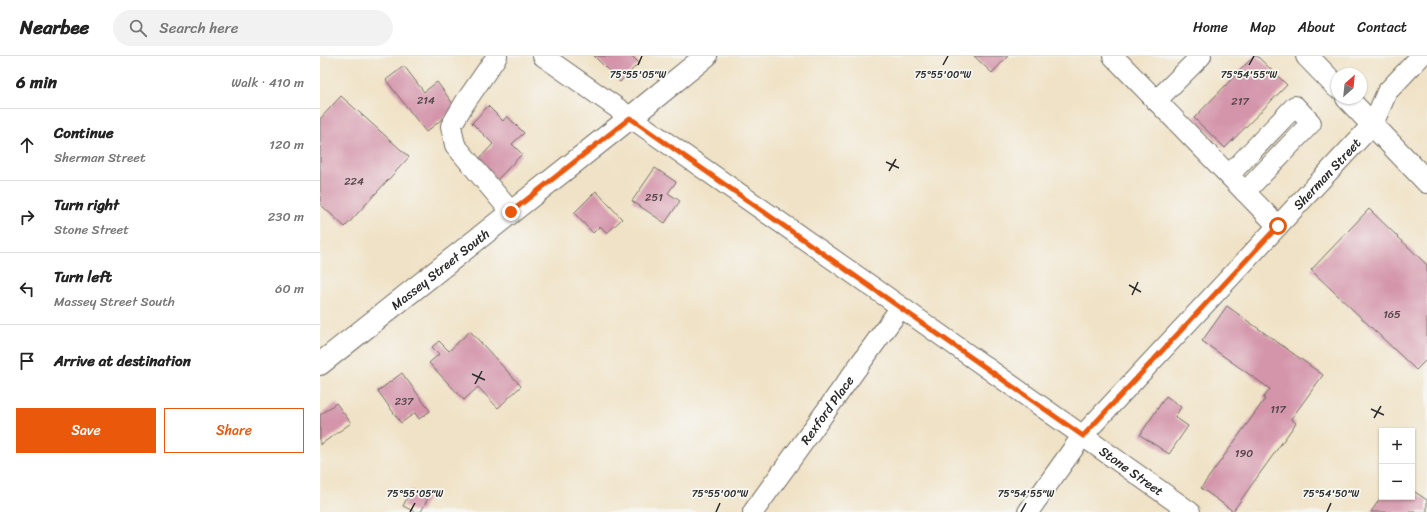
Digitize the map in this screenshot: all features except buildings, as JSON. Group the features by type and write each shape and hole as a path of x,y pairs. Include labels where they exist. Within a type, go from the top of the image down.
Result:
{"main road":[{"name":"Massey Street South","path":"345,343 630,118 706,56"},
{"path":"1307,56 1331,81"},
{"path":"1353,104 1427,182"},
{"path":"320,364 345,343"}],"street":[{"path":"498,56 464,104 451,126 455,145 511,212"},
{"name":"Stone Street","path":"543,56 1190,512"},
{"path":"1113,56 1278,226"},
{"path":"1156,101 1201,56"},
{"name":"Sherman Street","path":"1028,512 1083,436 1373,124 1387,92 1422,56"},
{"path":"1228,175 1295,106 1311,123 1245,192"},
{"name":"Rexford Place","path":"753,512 901,307"},
{"name":"Massey Street South","path":"320,354 345,343"}],"route":[{"path":"511,212 630,118 1083,436 1278,226"}]}
